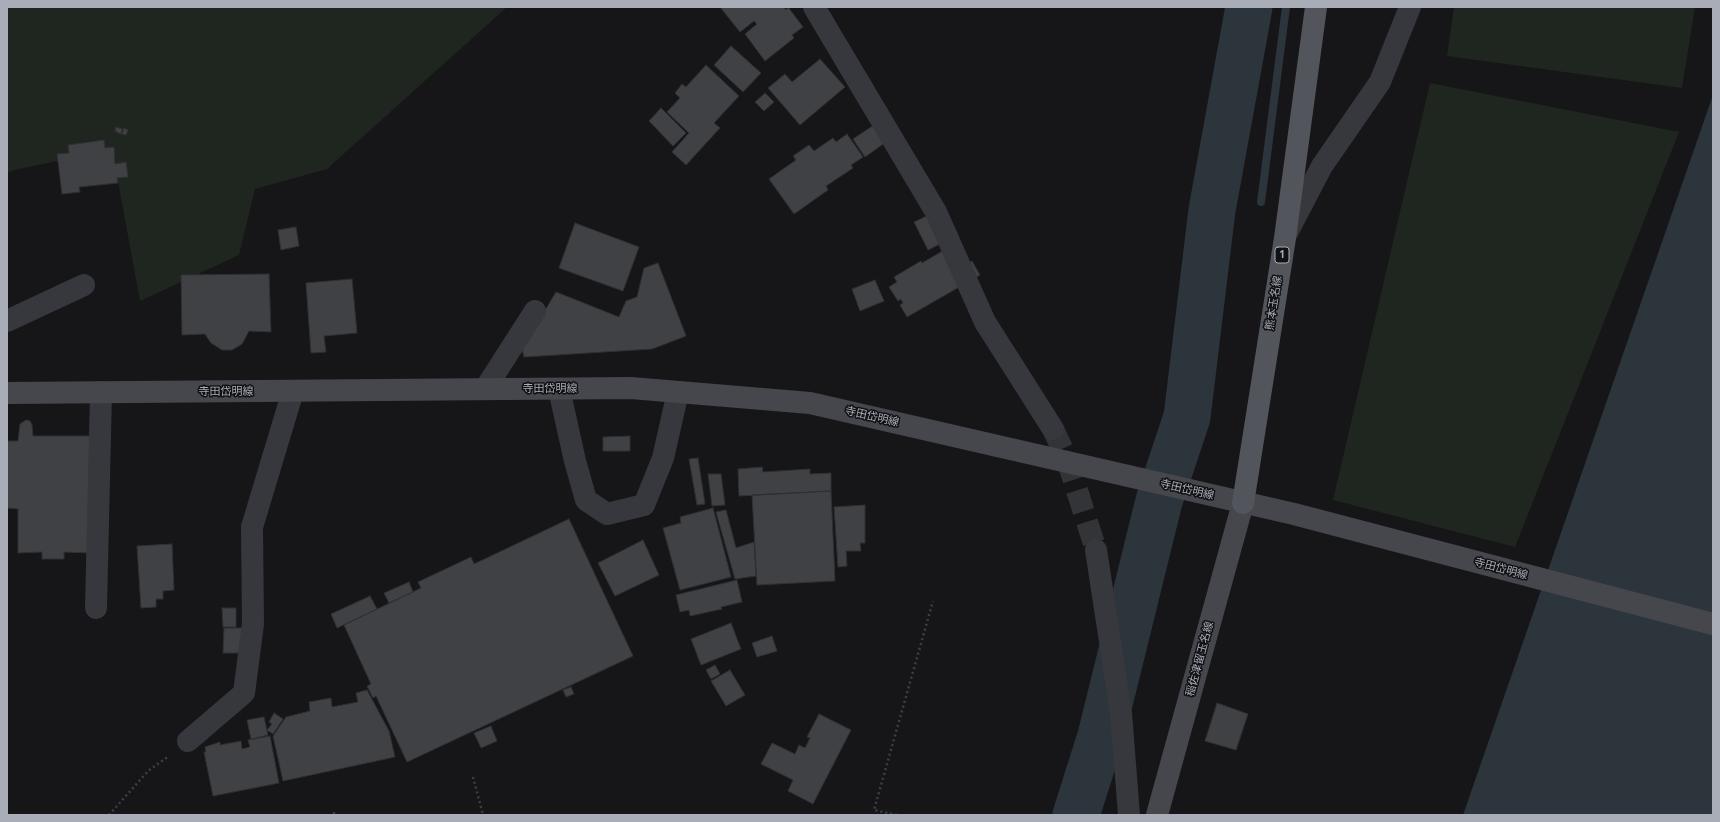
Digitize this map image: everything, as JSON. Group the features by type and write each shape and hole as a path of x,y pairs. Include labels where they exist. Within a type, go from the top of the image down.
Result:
{"main road":[{"name":"熊本玉名線","path":"1243,503 1284,238 1316,7"},
{"name":"寺田岱明線","path":"7,393 631,388 810,403 1294,514 1713,624"},
{"name":"稲佐津留玉名線","path":"1157,815 1243,503"}],"street":[{"path":"814,7 936,212 985,322 1053,429"},
{"path":"1284,238 1322,166 1380,82 1410,7"},
{"path":"7,321 84,285"},
{"path":"485,389 535,311"},
{"path":"559,389 575,461 586,500 607,514 644,505 663,458 678,392"},
{"path":"188,741 244,693 253,624 252,527 293,391"},
{"path":"96,608 101,392"},
{"path":"1096,550 1121,714 1129,815"}],"path":[{"path":"897,815 874,810 933,601"},
{"path":"109,815 148,771 188,741"},
{"path":"473,777 483,815"}],"shaded area":[{"path":"7,7 507,7 327,169 255,189 239,255 140,301 112,149 7,173"},
{"path":"1454,7 1695,7 1682,88 1447,56"},
{"path":"1430,83 1679,132 1515,547 1333,500"},
{"path":"1713,95 1713,815 1463,815"}],"building":[{"path":"720,7 784,7 786,10 788,7 803,27 792,35 794,38 765,61 745,34 757,24 754,21 740,32"},
{"path":"731,46 761,73 743,92 714,65"},
{"path":"820,59 845,87 800,125 768,88 785,74 792,82"},
{"path":"706,65 739,96 714,123 720,128 686,165 672,152 689,133 667,112 680,98 675,93 682,84 686,87"},
{"path":"765,93 774,102 764,111 755,102"},
{"path":"661,108 686,133 673,146 649,121"},
{"path":"874,125 886,142 865,157 853,139"},
{"path":"116,127 122,129 121,134 115,131"},
{"path":"124,128 128,130 126,135 122,134"},
{"path":"847,134 863,157 851,165 853,168 826,186 828,190 794,214 769,179 796,160 793,156 809,145 814,151 833,138 836,142"},
{"path":"104,140 105,148 114,147 115,164 126,162 128,177 117,178 118,183 79,187 80,192 62,194 57,154 69,153 68,145"},
{"path":"944,208 958,235 928,250 914,222"},
{"path":"575,223 639,247 623,291 559,268"},
{"path":"296,227 299,246 281,250 278,230"},
{"path":"946,249 964,265 972,261 980,275 907,317 900,305 903,303 901,299 898,301 889,287 897,282 894,277 921,261 922,263"},
{"path":"658,263 686,336 652,349 524,357 522,349 556,292 619,317 626,301 637,297 644,268"},
{"path":"269,274 271,332 249,331 242,344 232,350 222,350 211,343 205,334 182,335 181,275"},
{"path":"352,279 357,333 324,336 326,352 311,353 306,283"},
{"path":"875,280 884,301 860,311 852,289"},
{"path":"26,420 30,421 32,425 33,436 94,436 90,553 64,552 64,559 42,559 42,552 18,553 18,509 7,508 7,441 18,441 20,424"},
{"path":"630,436 630,451 603,451 603,437"},
{"path":"698,458 705,504 697,505 689,459"},
{"path":"762,467 763,472 810,469 810,474 831,473 831,491 739,496 738,469"},
{"path":"708,474 721,474 725,505 712,506"},
{"path":"831,491 835,581 757,585 752,495"},
{"path":"865,505 865,543 860,543 861,551 846,551 847,566 838,567 834,507"},
{"path":"713,508 731,577 680,590 663,528 681,523 680,517"},
{"path":"726,510 736,548 754,542 756,576 735,579 716,512"},
{"path":"569,519 633,656 407,762 376,696 373,698 367,686 371,684 344,625 421,588 418,582 471,557 474,564"},
{"path":"643,540 659,575 615,596 598,563"},
{"path":"172,544 174,590 163,591 163,599 156,599 156,607 141,608 137,546"},
{"path":"737,580 742,602 721,607 722,609 690,616 689,610 680,612 676,595"},
{"path":"409,582 413,592 389,603 384,593"},
{"path":"370,596 377,609 337,628 331,614"},
{"path":"222,608 236,608 236,627 223,627"},
{"path":"731,623 741,649 701,665 691,639"},
{"path":"224,628 243,628 243,653 223,653"},
{"path":"772,636 777,651 757,657 752,643"},
{"path":"715,665 720,674 711,679 706,670"},
{"path":"730,670 745,695 726,706 711,681"},
{"path":"571,687 574,694 566,697 563,690"},
{"path":"367,690 389,731 395,757 283,781 273,736 286,717 310,711 309,702 331,698 332,707 358,702 356,693"},
{"path":"1217,703 1248,714 1236,750 1205,741"},
{"path":"274,713 283,719 273,734 267,730 272,724 269,722"},
{"path":"819,714 851,730 813,804 788,791 793,780 761,764 772,743 795,754 799,745 805,748 810,738 807,737"},
{"path":"264,717 268,735 251,739 247,720"},
{"path":"491,726 497,741 481,748 474,733"},
{"path":"270,736 279,783 213,796 204,752 206,752 205,747 220,742 220,745 241,741 242,749 250,747 248,740"}],"waterway":[{"path":"1076,815 1101,736 1159,501 1187,417 1212,210 1249,7"},
{"path":"1261,202 1286,7"}],"tunnel":[{"path":"1053,429 1067,459 1096,550"}]}
